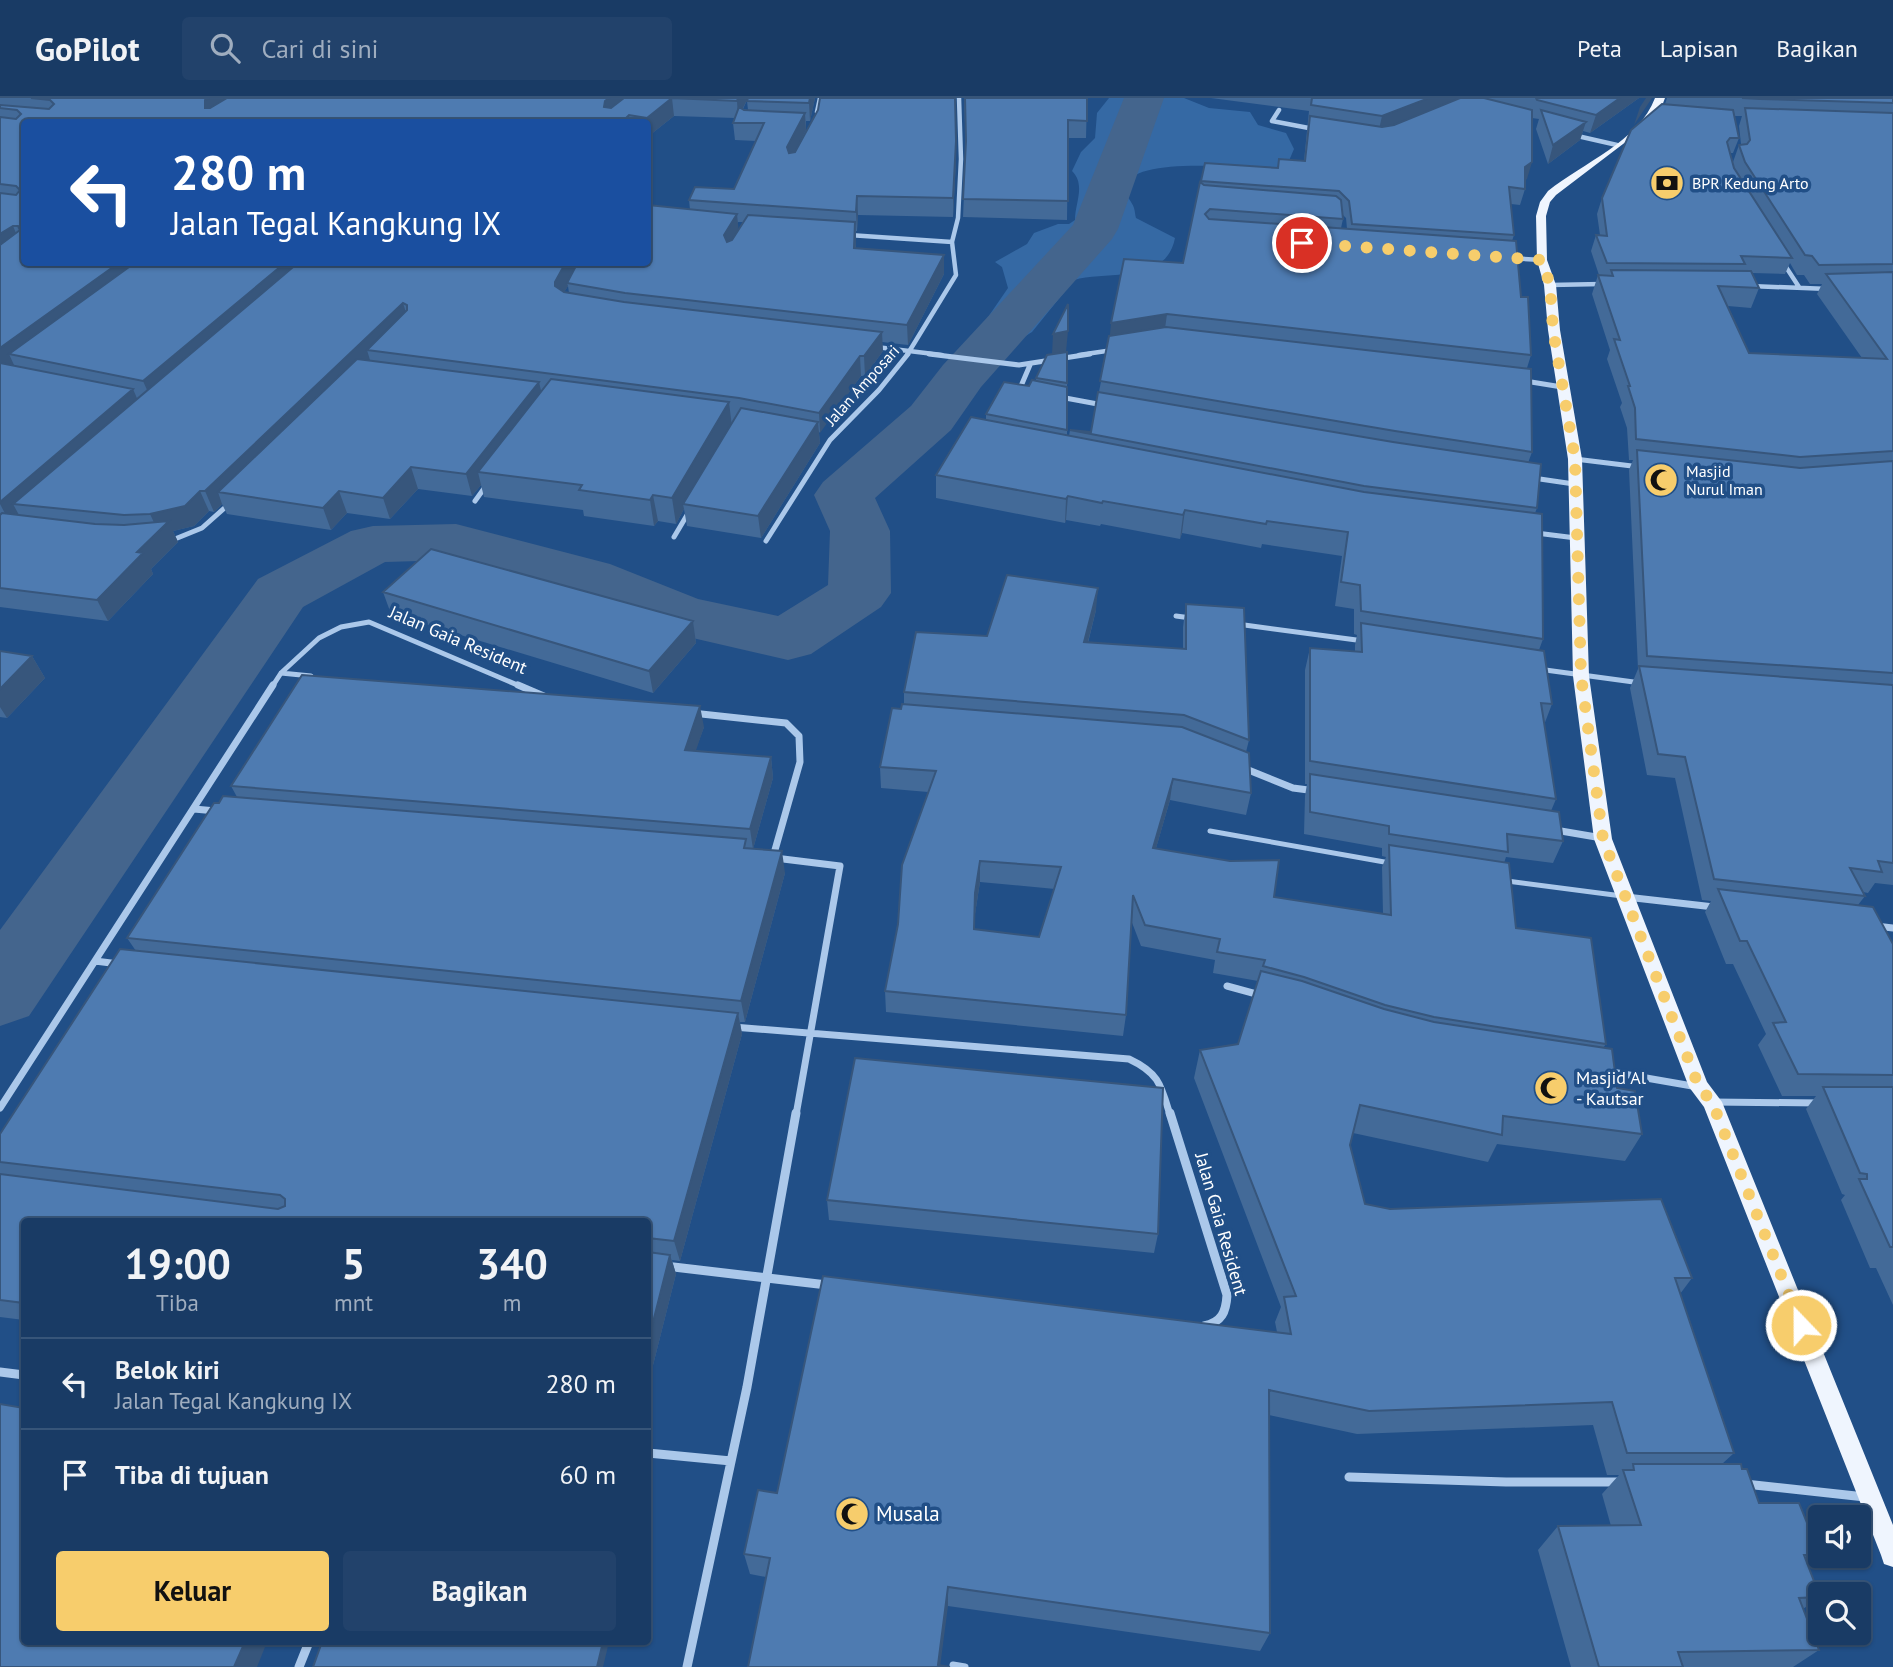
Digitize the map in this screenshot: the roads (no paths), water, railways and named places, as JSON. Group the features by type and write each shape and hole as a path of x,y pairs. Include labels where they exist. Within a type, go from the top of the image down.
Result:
{"main road":[{"path":"1660,98 1655,114 1562,184 1545,202 1541,216 1542,260 1550,285 1562,387 1575,459 1581,676 1603,839 1699,1087 1712,1102 1893,1555"}],"street":[{"path":"816,116 820,98"},
{"name":"Jalan Amposari","path":"817,437 830,440 879,390 911,351 956,275 952,242 958,218 961,159 959,98"},
{"path":"1279,110 1272,121 1315,130"},
{"path":"1564,133 1617,145"},
{"path":"843,235 952,242"},
{"path":"1502,258 1542,260"},
{"path":"1780,259 1799,287"},
{"path":"1550,285 1605,284"},
{"path":"1739,285 1841,289"},
{"path":"870,346 1030,365 1118,349"},
{"path":"1029,393 1021,386 1030,365"},
{"path":"1523,381 1562,387"},
{"path":"1053,396 1117,408"},
{"path":"766,541 830,440"},
{"path":"1575,459 1652,468"},
{"path":"1521,476 1574,484"},
{"path":"475,500 492,478"},
{"path":"162,542 192,536 206,527 235,498"},
{"path":"674,537 694,502"},
{"path":"1527,532 1576,538"},
{"path":"1176,616 1203,619"},
{"name":"Jalan Gaia Resident","path":"0,1108 281,673 314,639 349,624 369,622 553,700 526,697"},
{"path":"1230,623 1378,643"},
{"path":"1527,667 1651,684"},
{"path":"281,673 321,677"},
{"path":"677,712 786,723 799,736 800,762 773,857"},
{"path":"1230,763 1293,788 1320,792"},
{"path":"194,809 221,811"},
{"path":"1550,829 1603,839"},
{"path":"687,1667 731,1461 766,1278 840,866 759,856"},
{"path":"1625,897 1719,908"},
{"path":"1866,925 1893,928"},
{"path":"95,961 123,964"},
{"path":"1227,986 1264,996"},
{"name":"Jalan Gaia Resident","path":"727,1026 810,1035 1129,1059 1144,1066 1159,1079 1227,1294 1227,1312 1219,1322 1207,1327 1194,1325"},
{"path":"1593,1070 1699,1087"},
{"path":"1712,1102 1823,1102"},
{"path":"651,1264 835,1286"},
{"path":"0,1372 21,1375"},
{"path":"651,1453 731,1461"},
{"path":"1349,1477 1506,1482 1629,1482"},
{"path":"1738,1484 1870,1497"},
{"path":"299,1667 308,1645"}],"lane":[{"path":"1210,831 1396,864"},
{"path":"1503,880 1625,897"},
{"path":"953,1665 965,1667"}],"waterway":[{"path":"0,993 280,593 373,544 456,542 588,577 681,616 788,639 859,593 860,531 844,495 931,418 962,376 1095,229 1144,98"}],"place":[{"name":"BPR Kedung Arto","path":"1667,183"},
{"name":"Masjid Nurul Iman","path":"1661,480"},
{"name":"Masjid Al - Kautsar","path":"1551,1088"},
{"name":"Musala","path":"852,1514"}]}
